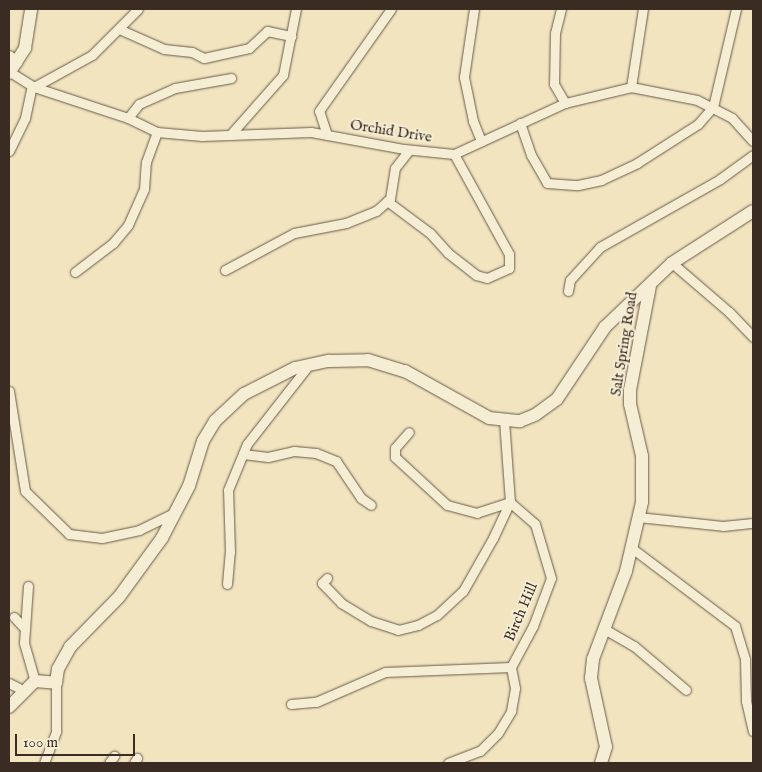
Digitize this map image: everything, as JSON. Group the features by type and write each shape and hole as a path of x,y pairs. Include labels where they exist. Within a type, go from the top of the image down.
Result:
{"street":[{"path":"11,65 25,48 31,9"},
{"path":"9,151 23,124 33,87 92,55 138,9"},
{"path":"230,134 283,75 296,9"},
{"path":"327,135 319,111 391,9"},
{"path":"474,9 464,77 473,120 481,142"},
{"path":"561,9 555,33 554,84 565,103"},
{"path":"631,87 643,9"},
{"path":"520,123 531,154 547,183 578,185 601,180 637,163 698,124 713,107 736,9"},
{"path":"119,29 164,49 192,52 204,58 249,48 267,31 291,36"},
{"name":"Orchid Drive","path":"11,65 33,87 128,118 158,132 202,136 311,132 409,150 454,154 565,103 631,87 697,100 713,107 732,118 753,141"},
{"path":"128,118 140,104 175,88 231,78"},
{"path":"75,272 114,242 128,225 144,189 146,162 158,132"},
{"path":"225,270 294,233 346,223 376,211 387,201 395,168 409,150"},
{"path":"387,201 430,232 448,253 476,275 494,277 509,268 509,254 454,154"},
{"path":"568,291 570,280 600,247 720,179 753,155"},
{"name":"Salt Spring Road","path":"602,763 606,747 591,678 593,659 606,630 632,549 638,517 644,476 630,390 650,286 672,263 753,211"},
{"path":"672,263 730,312 753,337"},
{"path":"44,763 56,731 56,683 58,669 70,647 134,578 162,538 189,486 203,441 228,406 272,378 308,366 368,360 405,371 488,418 520,421 548,408 567,387 605,327 650,286"},
{"path":"227,584 230,552 228,490 247,444 308,366"},
{"path":"9,391 25,491 69,534 102,538 139,530 174,513"},
{"path":"327,578 322,584 342,603 371,621 398,630 418,625 437,615 463,592 510,502 504,421"},
{"path":"409,432 395,448 395,457 447,505 477,514 510,502"},
{"path":"243,454 268,456 294,452 316,453 336,461 361,498 371,505"},
{"name":"Birch Hill","path":"510,502 535,524 551,578 533,626 511,667"},
{"path":"638,517 723,526 753,523"},
{"path":"632,549 734,626 745,659 746,701 753,731"},
{"path":"28,586 24,643 35,681"},
{"path":"14,617 25,629"},
{"path":"606,630 634,646 686,690"},
{"path":"290,704 316,702 385,672 511,667 515,688 511,711 498,733 480,751 448,763"},
{"path":"9,708 23,690 35,681 56,683"},
{"path":"9,684 23,690"}]}
